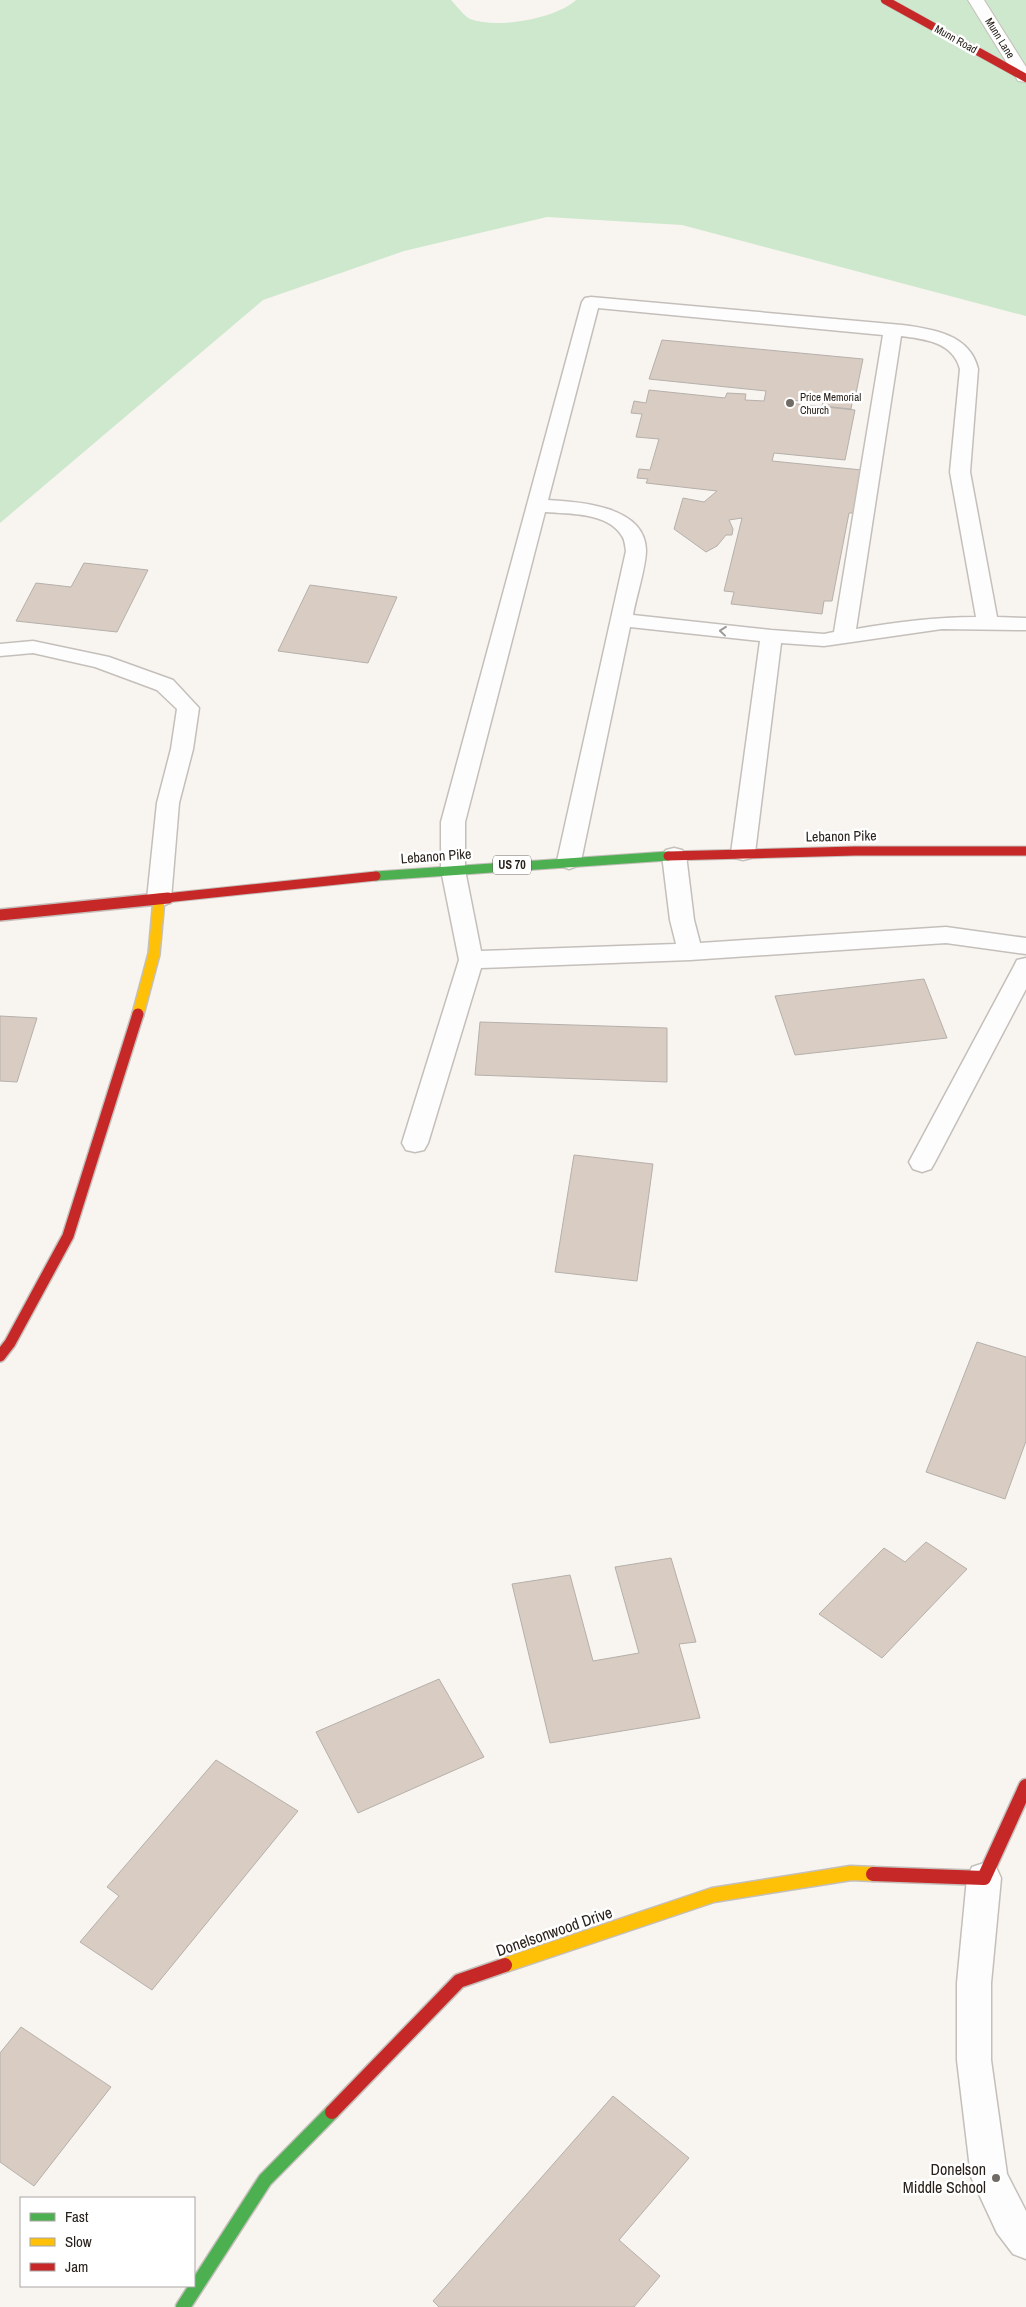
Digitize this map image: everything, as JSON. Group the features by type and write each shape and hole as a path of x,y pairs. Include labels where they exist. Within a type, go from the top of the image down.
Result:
{"street":[{"name":"Munn Road","path":"885,0 1025,78"},
{"name":"Munn Lane","path":"976,0 1025,78"},
{"name":"Lebanon Pike","path":"0,915 290,884 569,861 743,853 1026,851"},
{"path":"0,1356 10,1343 68,1236 131,1040 154,954 159,899"},
{"path":"984,1878 1026,1786"},
{"name":"Donelsonwood Drive","path":"183,2307 265,2180 459,1981 713,1894 851,1873 984,1878"}],"lane":[{"path":"415,1143 471,960 453,870 453,822 591,302 911,332 944,341 958,349 966,357 969,369 960,472 988,623"},
{"path":"844,637 893,330"},
{"path":"537,506 589,510 602,514 624,524 632,534 636,551 569,861"},
{"path":"622,620 824,640 910,626 988,623 1026,624"},
{"path":"743,853 772,636"},
{"path":"0,650 33,647 100,662 165,686 188,708 182,749 168,804 159,899"},
{"path":"674,855 682,920 690,952"},
{"path":"471,960 690,952 946,935 1026,946"},
{"path":"922,1162 1026,966"},
{"path":"984,1878 974,1983 974,2060 989,2177 1010,2220 1026,2242"}],"green space":[{"path":"0,0 451,0 470,19 495,23 541,17 567,7 576,0 1026,0 1026,316 682,225 547,217 404,251 263,300 0,523"}],"building":[{"path":"662,340 863,359 851,409 822,406 824,396 812,394 811,402 789,400 788,403 855,410 845,460 774,453 772,461 862,470 855,513 849,513 832,601 824,601 822,614 731,604 734,592 724,591 742,518 729,520 733,529 732,535 726,535 717,546 706,552 674,529 683,498 704,502 717,491 646,483 648,479 637,478 639,469 650,470 659,439 636,437 642,414 631,413 634,401 646,403 649,390 725,398 727,393 746,394 745,400 764,401 766,391 649,379"},
{"path":"84,563 148,570 117,632 16,621 36,583 71,587"},
{"path":"310,585 397,597 368,663 278,651"},
{"path":"924,979 947,1038 795,1055 775,996"},
{"path":"0,1016 37,1018 17,1082 0,1081"},
{"path":"480,1022 667,1028 667,1082 475,1075"},
{"path":"574,1155 653,1164 637,1281 555,1272"},
{"path":"977,1342 1026,1357 1026,1441 1005,1499 926,1472"},
{"path":"926,1542 967,1569 882,1658 819,1614 884,1548 905,1562"},
{"path":"671,1558 696,1642 679,1644 700,1718 550,1743 512,1584 570,1575 593,1661 639,1653 615,1567"},
{"path":"439,1679 484,1757 358,1813 316,1732"},
{"path":"216,1760 298,1811 152,1990 80,1942 119,1896 107,1887"},
{"path":"21,2027 111,2087 34,2186 0,2162 0,2053"},
{"path":"613,2096 689,2158 619,2240 660,2276 634,2307 439,2307 433,2301"}],"traffic: fast":[{"path":"376,876 499,866 668,856"},
{"path":"183,2307 265,2180 332,2112"}],"traffic: slow":[{"path":"138,1014 154,954 159,899"},
{"path":"505,1965 713,1895 851,1873 873,1874"}],"traffic: jam":[{"path":"885,0 1026,78"},
{"path":"668,856 855,851 1026,851"},
{"path":"0,915 376,876"},
{"path":"0,1356 10,1343 68,1236 138,1014"},
{"path":"873,1874 984,1878 1026,1786"},
{"path":"332,2112 459,1981 505,1965"}],"place":[{"name":"Price Memorial Church","path":"790,403"},
{"name":"Donelson Middle School","path":"996,2178"}]}
